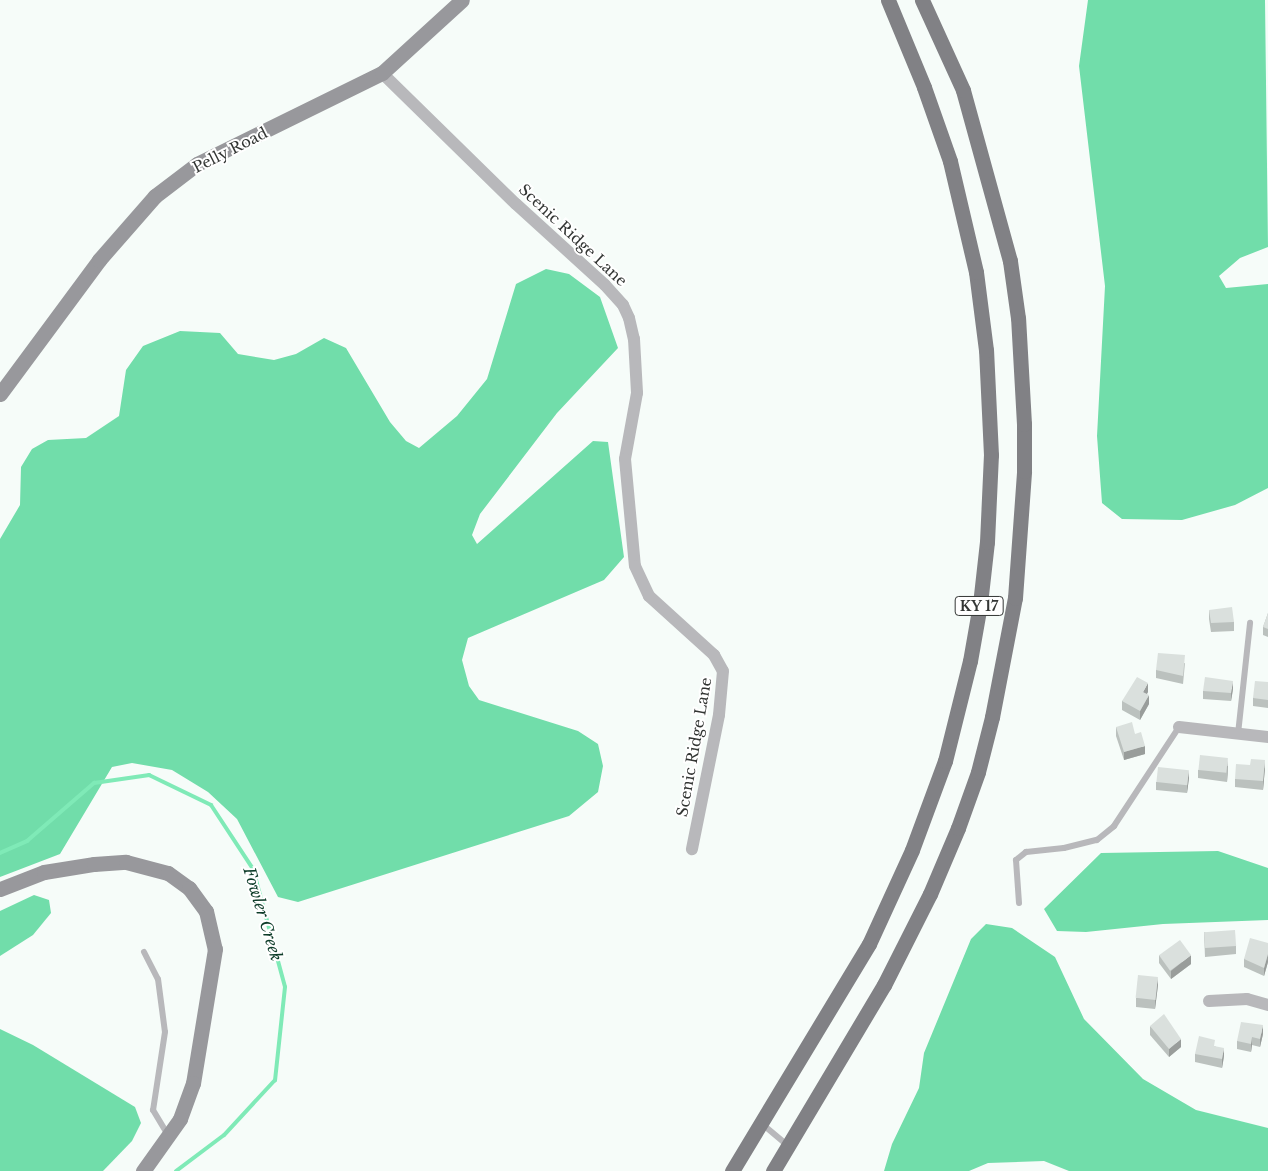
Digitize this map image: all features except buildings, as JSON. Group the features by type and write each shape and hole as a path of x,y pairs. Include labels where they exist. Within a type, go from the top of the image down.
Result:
{"main road":[{"name":"KY 17","path":"732,1171 869,944 928,812 970,661 985,560 990,455 990,400 976,272 950,161 924,87 888,0"},
{"name":"KY 17","path":"773,1171 884,985 930,894 958,828 990,726 1015,598 1023,499 1024,424 1018,318 1011,270 994,196 963,90 922,0"}],"street":[{"name":"Pelly Road","path":"0,394 99,260 155,196 198,164 382,73 462,0"},
{"name":"Scenic Ridge Lane","path":"382,73 508,197 609,290 629,318 634,339 637,393 624,459 634,566 648,596 714,655 723,671 719,715 692,849"},
{"path":"1179,727 1268,737"},
{"path":"0,889 44,872 94,864 126,862 168,873 200,899 213,934 213,975 193,1083 180,1119 143,1171"},
{"path":"1209,1001 1247,999 1268,1005"}],"lane":[{"path":"1238,734 1250,623"},
{"path":"1019,902 1016,860 1036,849 1064,848 1097,840 1114,826 1179,727"},
{"path":"144,952 158,979 165,1032 152,1110 169,1136"},
{"path":"761,1123 788,1146"}],"green space":[{"path":"1088,0 1265,0 1268,247 1240,258 1219,276 1226,288 1268,284 1268,488 1235,505 1182,520 1122,519 1102,503 1097,436 1105,286 1079,66"},
{"path":"546,269 569,274 600,297 618,348 557,413 480,514 472,535 477,544 593,441 608,442 624,557 604,580 468,638 462,660 469,686 479,700 578,731 598,744 603,766 598,792 569,816 298,902 278,897 237,819 208,792 172,770 132,763 112,767 60,854 0,877 0,539 20,505 21,467 32,449 48,440 86,438 119,416 126,370 143,346 180,331 220,333 238,354 274,360 296,354 324,338 346,348 390,422 406,441 419,448 457,416 487,379 516,284"},
{"path":"1218,851 1268,868 1268,920 1163,924 1086,932 1057,931 1044,909 1101,853"},
{"path":"34,895 49,900 51,913 33,935 0,956 0,911"},
{"path":"986,924 1012,928 1055,957 1084,1019 1143,1079 1196,1110 1268,1128 1268,1171 1069,1171 1044,1161 988,1163 969,1171 884,1171 892,1144 919,1088 924,1053 971,939"},
{"path":"0,1029 33,1045 135,1107 141,1123 132,1141 103,1171 0,1171"}],"waterway":[{"name":"Fowler Creek","path":"0,853 27,841 94,783 149,775 211,805 253,869 285,987 275,1080 224,1135 176,1171"}]}
